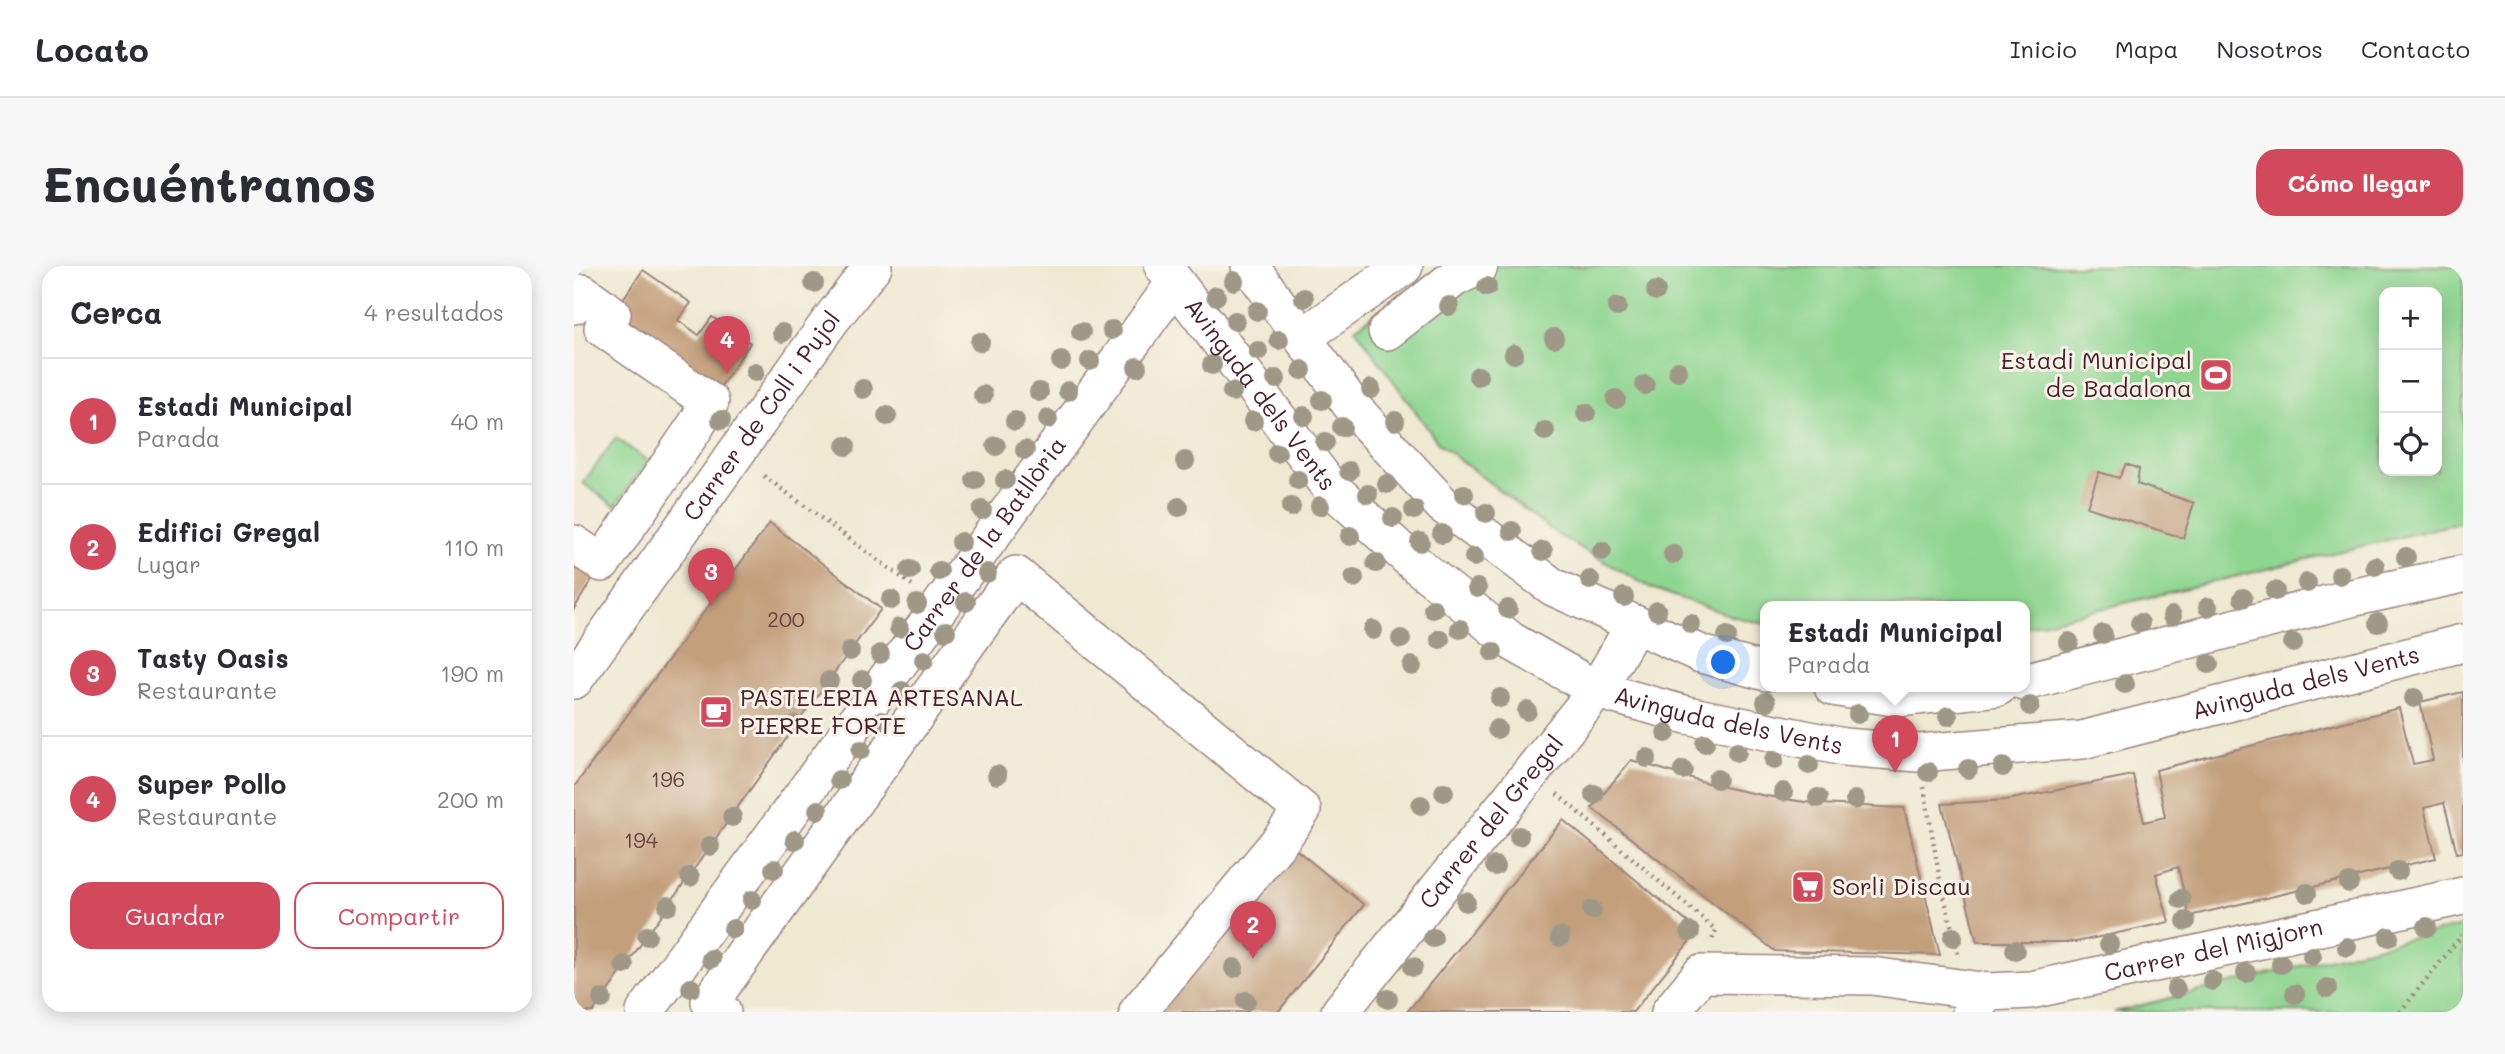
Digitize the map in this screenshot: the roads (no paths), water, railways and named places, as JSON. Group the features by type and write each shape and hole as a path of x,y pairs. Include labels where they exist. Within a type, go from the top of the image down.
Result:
{"street":[{"path":"1250,266 1355,410 1443,505 1553,587 1701,654 1760,670"},
{"path":"1303,337 1404,266"},
{"path":"1387,331 1454,278 1479,266"},
{"name":"Carrer de Coll i Pujol","path":"574,680 865,274"},
{"name":"Carrer de la Batllòria","path":"645,1012 939,605 1169,274"},
{"name":"Avinguda dels Vents","path":"1169,274 1329,486 1412,561 1511,640 1597,690 1687,715 1844,747 1919,752 2082,740 2463,643"},
{"path":"574,305 583,293 612,314 603,328 710,402 602,563 574,544"},
{"path":"2030,681 2351,598 2463,574"},
{"path":"722,1012 710,1002 1016,575 1302,810 1282,838 1138,1012"},
{"name":"Carrer del Gregal","path":"1340,1012 1597,690 1635,624"},
{"path":"1863,692 1898,698 1953,692"},
{"name":"Carrer del Migjorn","path":"1670,1012 1701,974 1872,976 1975,997 2031,990 2463,896"}],"place":[{"name":"Super Pollo","path":"727,374"},
{"name":"Estadi Municipal de Badalona","path":"2216,375"},
{"name":"Tasty Oasis","path":"711,606"},
{"name":"PASTELERIA ARTESANAL PIERRE FORTE","path":"716,712"},
{"name":"Estadi Municipal","path":"1895,773"},
{"name":"Sorli Discau","path":"1808,887"},
{"name":"Edifici Gregal","path":"1253,959"}]}
